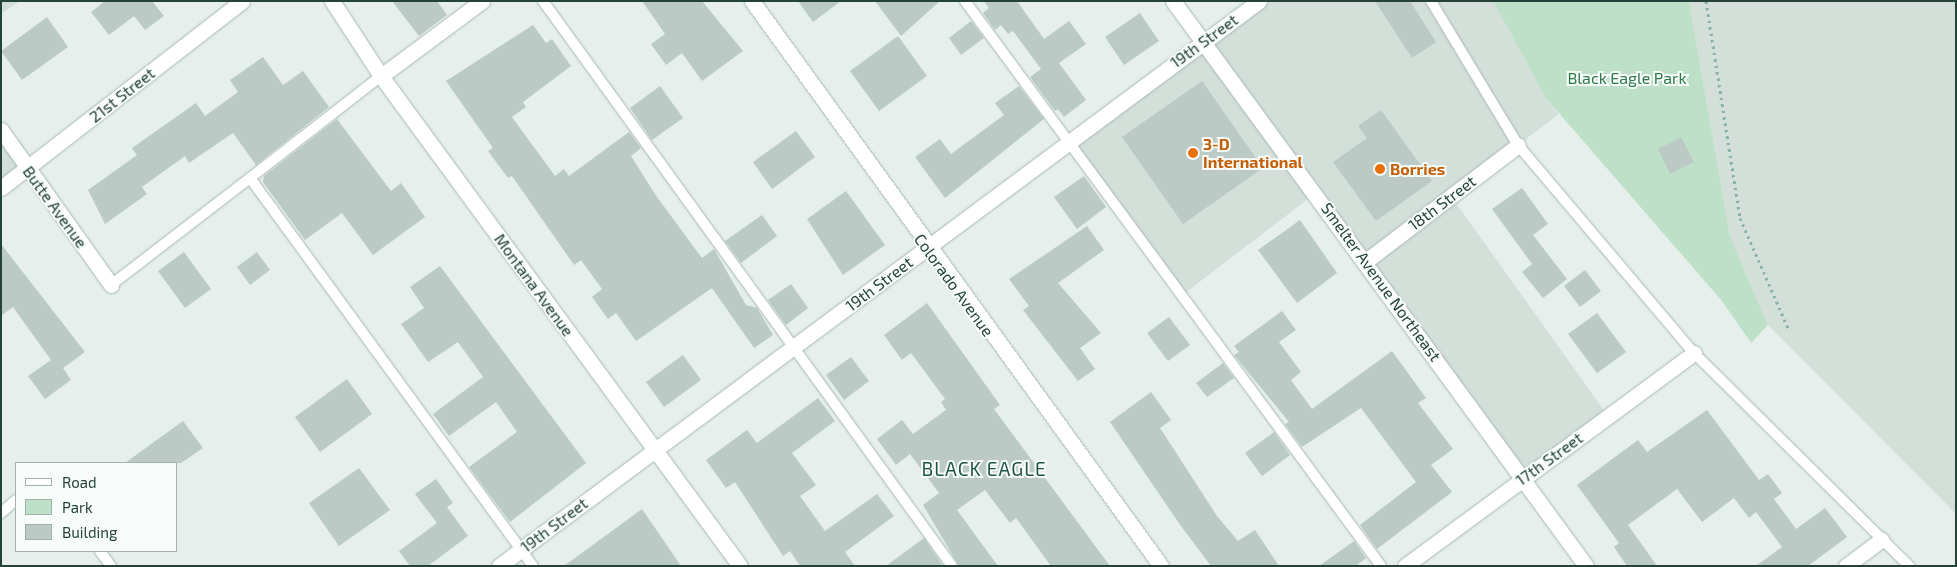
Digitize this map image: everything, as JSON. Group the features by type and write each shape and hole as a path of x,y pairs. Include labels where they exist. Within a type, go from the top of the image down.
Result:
{"street":[{"name":"21st Street","path":"1,188 242,1"},
{"name":"Montana Avenue","path":"332,1 381,76 740,566"},
{"path":"381,76 482,1"},
{"name":"Colorado Avenue","path":"752,1 927,248 1161,566"},
{"name":"Smelter Avenue Northeast","path":"1173,1 1366,261 1586,566"},
{"name":"19th Street","path":"499,566 1259,1"},
{"name":"Butte Avenue","path":"1,130 111,284"},
{"name":"18th Street","path":"1366,261 1518,145"},
{"name":"17th Street","path":"1405,566 1694,353"},
{"path":"1846,566 1881,540"}],"lane":[{"path":"543,1 791,350 952,566"},
{"path":"965,1 1381,566"},
{"path":"1431,1 1518,145 1694,353 1909,566"},
{"path":"111,284 381,76"},
{"path":"250,178 533,566"},
{"path":"1,513 15,501"},
{"path":"101,552 111,566"}],"path":[{"path":"1706,1 1740,218 1789,330"}],"shaded area":[{"path":"1,1 20,1 1,14"},
{"path":"1259,1 1493,1 1545,97 1559,114 1451,196 1608,416 1522,479 1316,193 1181,296 1067,142"},
{"path":"1689,1 1956,1 1956,514 1768,325 1730,236"},
{"path":"1,130 27,168 1,188"}],"green space":[{"name":"Black Eagle Park","path":"1493,1 1689,1 1730,236 1768,325 1751,343 1722,301 1545,97"}],"building":[{"path":"105,1 152,1 164,16 145,30 134,16 109,35 91,12"},
{"path":"392,1 437,1 447,15 419,36"},
{"path":"642,1 702,1 743,51 702,81 682,53 666,65 651,44 665,34"},
{"path":"798,1 841,1 813,22"},
{"path":"875,1 940,1 901,36"},
{"path":"984,1 1017,1 1044,39 1069,21 1086,44 1059,63 1086,100 1064,117 1058,109 1055,111 1030,77 1041,69 1013,31 1008,34 1001,25 995,30 983,13 989,8"},
{"path":"1375,1 1410,1 1436,42 1412,58"},
{"path":"1140,13 1159,41 1124,65 1105,37"},
{"path":"47,17 68,47 22,80 1,51"},
{"path":"971,21 984,38 961,55 949,38"},
{"path":"533,25 546,43 552,39 571,66 523,102 526,107 512,117 555,176 564,169 569,176 629,132 641,148 631,156 657,197 702,258 714,249 746,305 757,308 773,335 754,348 712,288 636,341 616,313 608,319 592,297 602,289 581,260 574,265 512,176 508,178 488,151 493,148 446,81"},
{"path":"898,36 927,76 879,111 850,71"},
{"path":"263,57 283,85 303,71 329,107 256,165 233,133 189,163 185,156 142,187 147,194 105,224 88,190 137,155 132,148 196,103 205,116 238,92 230,80"},
{"name":"3-D International","path":"1202,81 1263,168 1183,224 1122,137"},
{"path":"660,86 683,118 652,140 630,108"},
{"path":"1019,86 1044,119 945,198 915,157 940,139 951,154 1004,115 995,103"},
{"path":"1381,110 1432,181 1376,221 1333,162 1367,138 1358,126"},
{"path":"337,119 391,191 401,183 425,217 373,255 342,213 305,240 263,182 264,176"},
{"path":"796,131 815,157 772,189 753,162"},
{"path":"1681,137 1694,162 1670,174 1658,149"},
{"path":"1084,176 1106,207 1077,229 1054,197"},
{"path":"1522,188 1548,224 1533,235 1567,279 1543,298 1522,272 1532,264 1492,209"},
{"path":"846,191 885,245 843,275 807,219"},
{"path":"762,215 777,236 741,263 725,241"},
{"path":"1300,220 1337,273 1297,303 1258,250"},
{"path":"1087,226 1104,250 1058,283 1101,333 1080,348 1095,369 1078,381 1023,310 1029,306 1009,279"},
{"path":"1,244 85,352 63,368 71,380 45,399 28,376 51,360 13,307 1,316"},
{"path":"184,252 211,289 185,308 158,271"},
{"path":"257,252 270,270 250,285 237,267"},
{"path":"440,266 586,463 510,522 469,467 517,432 496,402 449,436 433,414 483,377 458,342 428,362 401,324 424,308 410,287"},
{"path":"1585,270 1601,291 1580,307 1564,286"},
{"path":"791,284 808,308 786,325 768,300"},
{"path":"927,303 1000,405 994,409 1110,566 1051,566 1016,518 1010,523 985,490 957,510 998,566 959,566 923,505 939,493 910,454 896,465 877,439 902,420 913,434 946,410 941,402 945,399 911,353 902,360 884,335"},
{"path":"1282,311 1296,330 1279,342 1301,372 1291,380 1312,409 1392,351 1426,398 1418,403 1453,449 1431,465 1452,492 1377,549 1360,525 1416,482 1361,408 1302,447 1285,424 1289,422 1234,355 1239,352 1234,346"},
{"path":"1597,313 1626,352 1597,373 1568,334"},
{"path":"1169,317 1190,345 1168,361 1147,333"},
{"path":"683,355 701,380 664,407 646,382"},
{"path":"851,357 869,381 844,400 826,375"},
{"path":"1223,363 1234,378 1207,397 1196,383"},
{"path":"347,379 372,414 320,452 295,417"},
{"path":"1151,392 1171,420 1160,428 1217,516 1238,541 1255,530 1279,566 1211,566 1181,526 1110,422"},
{"path":"818,398 835,421 792,453 816,485 800,496 825,531 877,494 894,516 845,552 855,566 800,566 790,551 783,556 735,482 726,488 706,460 747,430 757,443"},
{"path":"1707,410 1759,480 1768,474 1782,493 1774,499 1796,529 1825,508 1847,537 1808,566 1756,566 1782,547 1756,512 1749,518 1734,498 1702,522 1677,489 1628,525 1657,566 1627,566 1614,547 1619,543 1577,485 1638,440 1647,452"},
{"path":"183,421 203,448 181,463 126,462"},
{"path":"1274,432 1290,455 1262,476 1245,453"},
{"path":"359,468 390,510 339,546 309,503"},
{"path":"436,479 453,503 447,507 468,536 428,566 410,566 399,551 437,523 415,494"},
{"path":"642,509 681,566 564,566"},
{"path":"924,538 943,566 886,566"},
{"path":"1354,541 1366,558 1356,566 1319,566"}],"place":[{"name":"3-D International","path":"1193,153"},
{"name":"Borries","path":"1380,169"}],"district":[{"name":"BLACK EAGLE","path":"984,469"}]}
